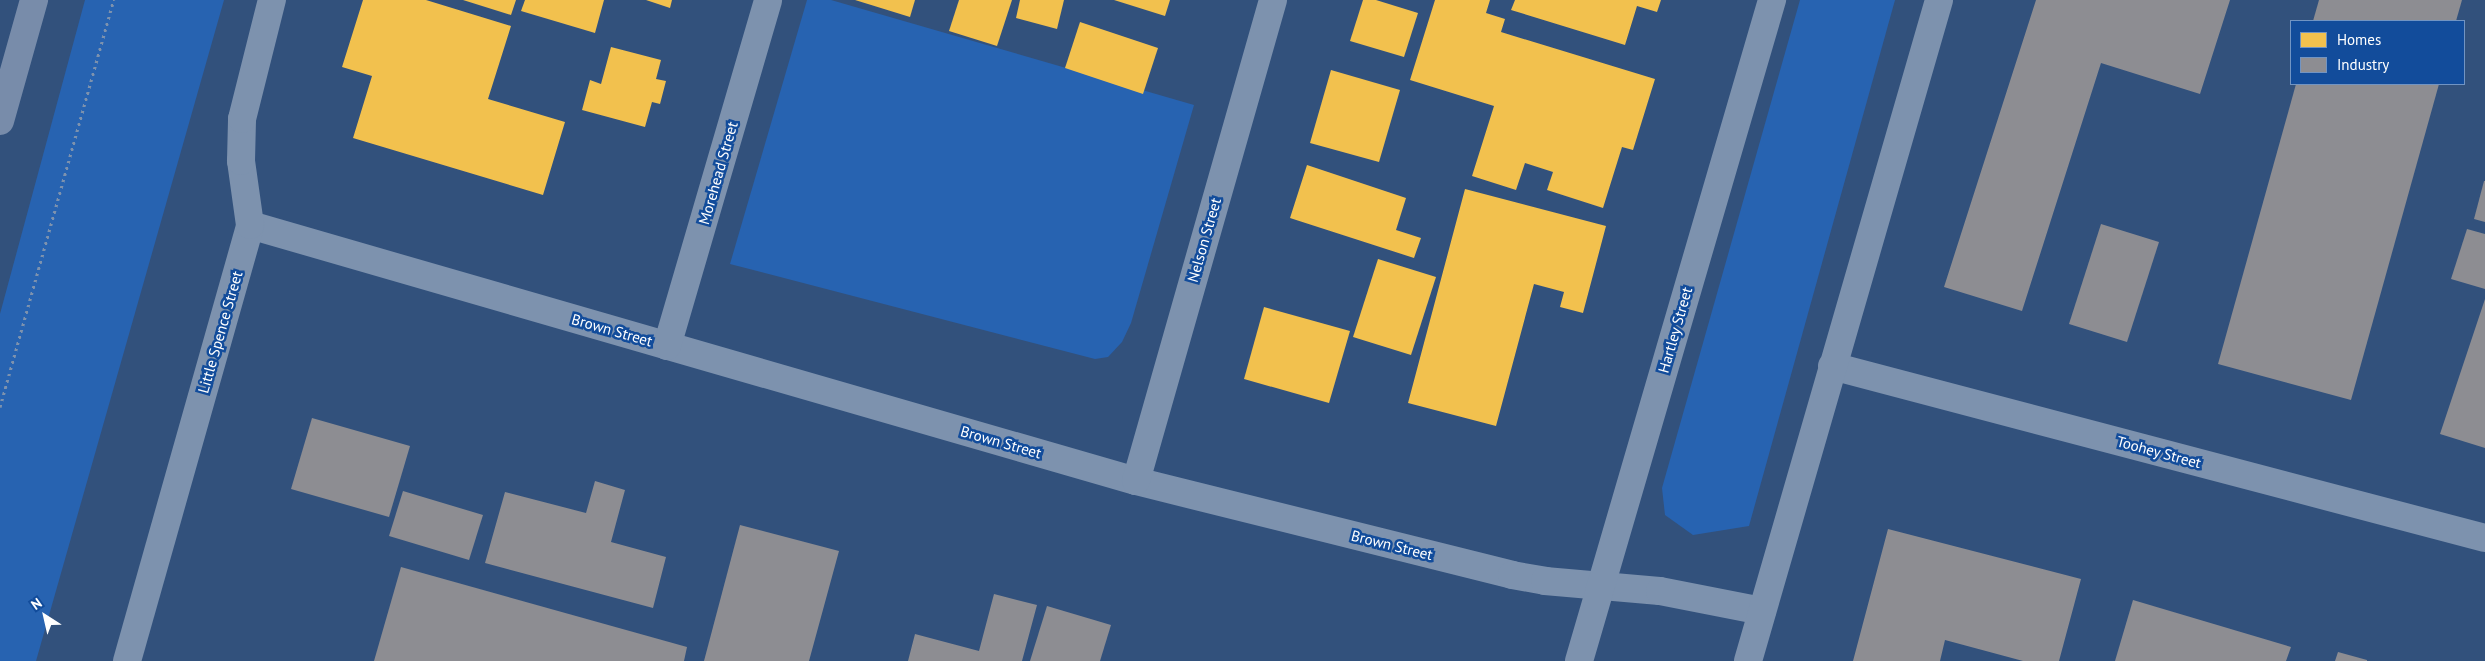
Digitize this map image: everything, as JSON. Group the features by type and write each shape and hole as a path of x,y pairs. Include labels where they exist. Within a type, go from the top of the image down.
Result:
{"street":[{"path":"0,121 4,92 34,0"},
{"name":"Little Spence Street","path":"127,661 250,225 241,161 242,119 248,86 272,0"},
{"name":"Morehead Street","path":"667,346 768,0"},
{"name":"Nelson Street","path":"1136,481 1273,0"},
{"name":"Hartley Street","path":"1579,661 1772,0"},
{"path":"1748,661 1939,0"},
{"name":"Brown Street","path":"250,225 1136,481 1512,575 1660,592 1762,610"},
{"name":"Toohey Street","path":"1832,366 2485,538"}],"path":[{"path":"0,407 114,0"}],"shaded area":[{"path":"85,0 224,0 36,661 0,661 0,314"},
{"path":"807,0 831,0 1194,105 1131,323 1122,342 1108,357 1095,359 730,264"},
{"path":"1800,0 1895,0 1749,526 1693,535 1665,515 1662,488"}],"building: Homes":[{"path":"363,0 426,0 511,26 488,99 565,122 543,195 353,138 372,76 342,67"},
{"path":"463,0 516,0 511,15"},
{"path":"525,0 604,0 595,33 521,11"},
{"path":"646,0 672,0 670,8"},
{"path":"855,0 915,0 910,17"},
{"path":"959,0 1012,0 997,46 949,31"},
{"path":"1020,0 1064,0 1057,29 1016,18"},
{"path":"1114,0 1170,0 1165,16"},
{"path":"1363,0 1376,0 1418,13 1404,57 1350,41"},
{"path":"1435,0 1490,0 1486,13 1505,19 1501,32 1655,79 1633,150 1622,147 1603,208 1547,190 1553,172 1525,163 1516,190 1472,176 1494,106 1410,80"},
{"path":"1515,0 1661,0 1657,12 1637,6 1625,45 1511,10"},
{"path":"1080,22 1158,48 1143,94 1065,68"},
{"path":"611,47 661,60 656,79 666,81 660,104 652,102 645,127 582,110 590,80 601,84"},
{"path":"1331,70 1400,90 1379,162 1310,143"},
{"path":"1307,165 1406,198 1396,230 1421,238 1414,258 1290,218"},
{"path":"1465,189 1606,226 1583,313 1560,307 1564,292 1534,284 1496,426 1408,403"},
{"path":"1378,259 1436,277 1411,355 1353,337"},
{"path":"1264,307 1350,331 1329,403 1244,379"}],"building: Industry":[{"path":"2036,0 2230,0 2200,94 2101,63 2022,311 1944,287"},
{"path":"2319,0 2462,0 2456,20 2313,20"},
{"path":"2296,85 2439,85 2351,400 2218,364"},
{"path":"2485,181 2485,222 2474,219"},
{"path":"2101,224 2159,242 2127,342 2069,324"},
{"path":"2467,229 2485,234 2485,289 2451,279"},
{"path":"2485,299 2485,448 2440,434"},
{"path":"312,418 410,446 389,517 291,489"},
{"path":"595,481 625,490 611,542 666,557 653,608 485,563 505,492 586,513"},
{"path":"403,491 483,515 469,560 389,536"},
{"path":"740,525 839,551 809,661 704,661"},
{"path":"1888,529 2081,579 2059,661 2023,661 1945,640 1940,661 1853,661"},
{"path":"401,567 687,647 684,661 374,661"},
{"path":"994,594 1037,605 1022,661 908,661 915,634 979,651"},
{"path":"2133,600 2291,647 2286,661 2115,661"},
{"path":"1047,606 1111,625 1100,661 1030,661"},
{"path":"2338,652 2367,660 2367,661 2335,661"}]}
